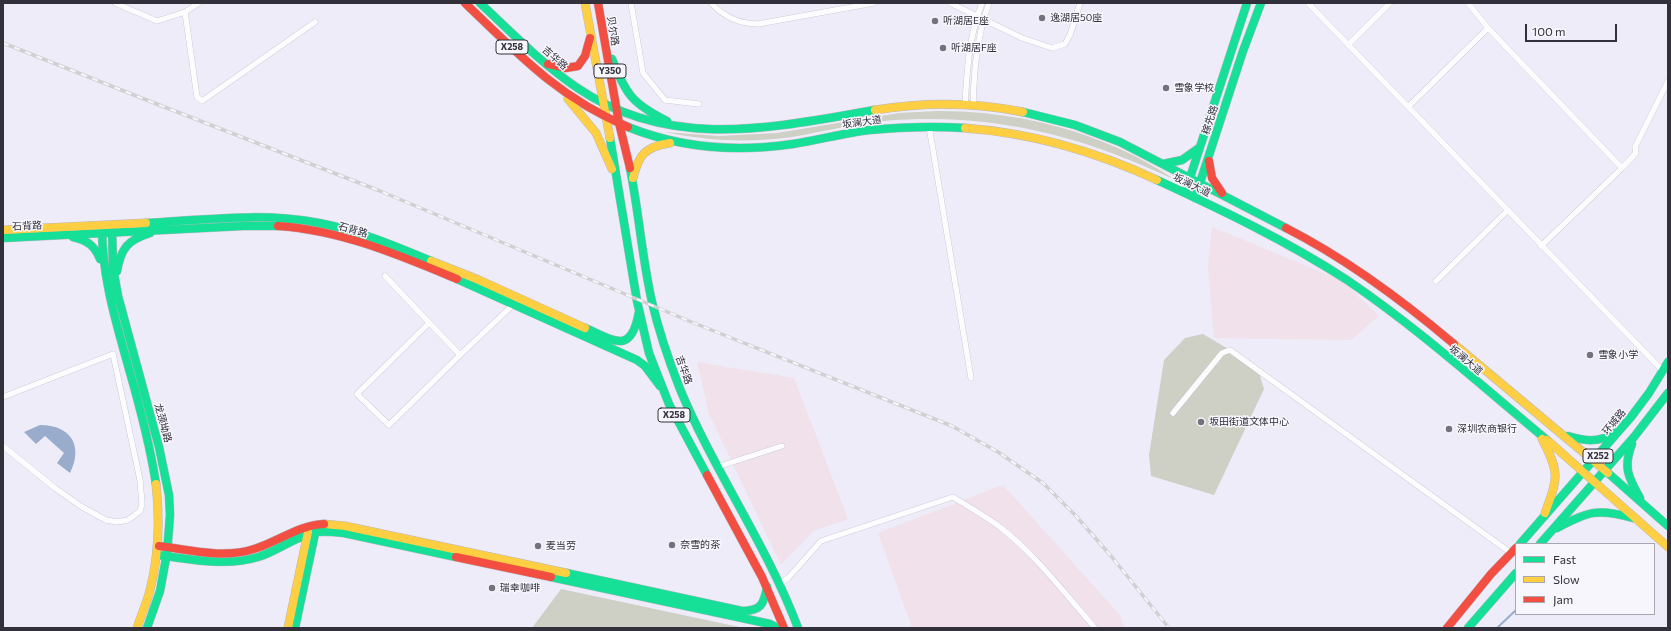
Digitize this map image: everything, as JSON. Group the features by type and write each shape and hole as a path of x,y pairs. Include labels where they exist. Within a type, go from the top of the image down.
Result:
{"main road":[{"name":"X258","path":"465,3 538,72 561,90 596,133 618,184"},
{"name":"吉华路","path":"480,3 546,64 574,86 616,110 618,123 624,140 632,181 648,280 663,340 689,411 717,467 780,584 798,628"},
{"name":"Y350","path":"585,3 604,104"},
{"name":"贝尔路","path":"598,3 616,110"},
{"name":"稼先路","path":"1185,193 1247,3"},
{"name":"稼先路","path":"1195,198 1243,51 1261,3"},
{"path":"603,32 621,83 630,98 644,110 677,126"},
{"path":"546,64 568,68 578,65 586,55 591,33"},
{"name":"坂澜大道","path":"561,90 578,102 606,117 648,135 680,142 717,147 760,147 792,144 863,131 928,126 989,130 1051,141 1111,160 1185,193 1293,247 1362,291 1428,340 1584,472 1668,547"},
{"name":"X258","path":"604,104 639,312 649,353 661,387 677,420 767,587 784,628"},
{"name":"坂澜大道","path":"616,110 649,121 677,126 719,129 769,127 797,124 898,107 937,104 969,105 1014,110 1070,123 1112,139 1300,234 1371,278 1437,329 1594,460 1668,526"},
{"path":"632,181 637,163 644,152 656,145 680,142"},
{"path":"1162,164 1173,164 1184,160 1201,146"},
{"path":"1209,154 1209,166 1212,178 1226,197"},
{"name":"石背路","path":"3,238 56,235 112,228 268,218 319,223 357,233 424,258 479,280 617,342 624,341 634,334 639,312"},
{"name":"石背路","path":"112,228 165,229 268,225 318,231 349,238 401,257 515,304 636,360 645,366 661,387"},
{"name":"龙颈坳路","path":"112,228 112,254 115,282 163,459 168,496 169,514 167,552 161,588 147,628"},
{"name":"石背路","path":"3,230 102,229"},
{"name":"龙颈坳路","path":"102,229 104,269 109,298 154,461 159,497 158,551 152,586 138,628"},
{"path":"115,282 119,257 126,245 137,237 165,229"},
{"path":"56,235 80,238 90,243 97,251 104,269"},
{"name":"环城路","path":"1521,543 1625,425 1649,393 1668,362"},
{"name":"X252","path":"1541,543 1594,481 1605,471 1668,393"},
{"path":"1560,433 1585,441 1598,441 1609,436 1625,425"},
{"path":"1637,433 1626,458 1626,466 1628,478 1643,504"},
{"path":"1539,435 1553,460 1557,476 1543,519"},
{"path":"1550,532 1579,515 1588,512 1603,511 1635,519"},
{"path":"158,551 216,560 243,560 258,557 312,530 330,524 742,611 750,611 763,605 767,587"},
{"path":"288,628 312,530"},
{"path":"295,628 312,530"},
{"path":"312,530 344,533 762,622 778,628"},
{"path":"1447,628 1491,574 1514,550"},
{"path":"1468,628 1515,574"}],"street":[{"path":"115,3 157,21 186,12 199,3"},
{"path":"631,3 643,73 665,100 699,104"},
{"path":"711,3 731,19 749,24 758,24 874,3"},
{"path":"950,3 1022,38 1052,48 1065,44 1070,35 1080,3"},
{"path":"969,105 969,52 977,17 982,3"},
{"path":"969,105 976,53 990,3"},
{"path":"1308,3 1663,371"},
{"path":"1348,45 1390,3"},
{"path":"1468,3 1488,28 1622,168"},
{"path":"186,12 197,97 202,100 314,22"},
{"path":"1408,107 1488,28"},
{"path":"1541,246 1636,153 1634,147 1668,81"},
{"path":"928,126 971,378"},
{"path":"1436,281 1507,211"},
{"path":"385,276 460,355"},
{"path":"429,323 357,394 389,425 460,355 515,304"},
{"path":"1173,413 1222,352 1230,350 1514,550"},
{"path":"3,397 113,354 140,480 142,504 140,511 128,520 117,522 106,520 82,507 55,488 3,446"},
{"path":"717,467 782,446"},
{"path":"780,584 789,577 822,540 953,497 1000,528 1026,551 1095,628"}],"shaded area":[{"path":"937,111 984,113 1008,116 1031,120 1076,132 1133,155 1171,178 1101,149 1067,138 996,123 923,119 884,121 792,137 760,140 712,139 665,132 719,136 777,133 899,113"},
{"path":"1212,227 1341,280 1379,316 1351,340 1214,338 1208,266"},
{"name":"坂田街道文体中心","path":"1203,334 1257,366 1264,389 1214,495 1151,476 1149,455 1164,360 1185,338"},
{"path":"697,362 794,378 848,519 813,531 781,565 709,414"},
{"path":"1003,485 1119,614 1125,628 912,628 878,533"},
{"path":"561,589 744,628 532,628"}],"water":[{"path":"40,425 59,429 72,438 75,446 75,454 74,463 70,473 57,463 64,453 45,436 36,444 24,432"}],"waterway":[{"path":"1497,628 1515,611"}],"railway":[{"path":"3,43 380,191 689,321 952,426 998,452 1043,483 1076,516 1111,556 1169,628"}],"traffic: fast":[{"path":"480,3 538,58 563,78 611,107 647,120 684,127 722,129 760,128 875,110"},
{"path":"1185,193 1247,3"},
{"path":"1195,198 1243,51 1261,3"},
{"path":"612,59 622,81 632,97 646,109 667,121"},
{"path":"1023,112 1075,125 1120,142 1286,228"},
{"path":"628,127 668,140 689,144 730,148 751,148 793,144 870,130 929,127 965,128"},
{"path":"610,138 637,301 649,353 669,404 707,475"},
{"path":"1163,164 1182,160 1199,148"},
{"path":"630,168 652,302 672,368 680,389 708,449 771,567 798,628"},
{"path":"1157,180 1278,239 1347,280 1424,337 1547,440"},
{"path":"146,223 255,217 298,220 333,226 362,234 431,261"},
{"path":"3,238 243,226 278,226"},
{"path":"112,227 113,268 118,296 159,447 169,495 170,515 167,553 160,591 147,628"},
{"path":"102,228 104,264 107,282 119,334 144,426 156,484"},
{"path":"117,271 121,256 127,246 136,239 150,233"},
{"path":"73,237 90,244 96,250 100,259"},
{"path":"457,279 637,360 645,366 660,386"},
{"path":"585,328 613,340 620,341 626,339 631,334 636,326 639,312"},
{"path":"1521,543 1631,417 1649,393 1668,362"},
{"path":"1541,543 1634,437 1668,393"},
{"path":"1568,436 1580,439 1597,440 1614,433"},
{"path":"1632,444 1627,466 1632,484 1640,498"},
{"path":"1608,473 1668,526"},
{"path":"1557,528 1577,518 1594,513 1611,513 1633,518"},
{"path":"295,628 316,529"},
{"path":"158,555 221,562 246,560 273,551 309,534 327,532 344,533 456,557"},
{"path":"566,573 742,611 754,610 757,608 763,602 767,587"},
{"path":"1468,628 1515,574"},
{"path":"551,577 770,624 778,628"}],"traffic: slow":[{"path":"585,3 610,138"},
{"path":"568,99 596,133 612,169"},
{"path":"875,110 893,107 949,104 986,106 1023,112"},
{"path":"965,128 1015,134 1063,145 1110,160 1157,180"},
{"path":"633,178 638,163 644,153 655,147 670,143"},
{"path":"3,230 146,223"},
{"path":"431,261 479,280 585,328"},
{"path":"1454,344 1608,473"},
{"path":"1542,439 1552,460 1555,476 1553,491 1545,513"},
{"path":"1547,440 1668,547"},
{"path":"137,628 149,595 157,551 158,511 156,484"},
{"path":"324,524 345,526 566,573"},
{"path":"288,628 308,532"}],"traffic: jam":[{"path":"465,3 540,73 581,103 628,127"},
{"path":"598,3 619,123 630,168"},
{"path":"548,64 566,68 578,66 585,56 590,38"},
{"path":"1209,161 1212,178 1222,193"},
{"path":"278,226 301,228 347,238 413,261 457,279"},
{"path":"1286,228 1331,253 1373,281 1454,344"},
{"path":"707,475 762,577 784,628"},
{"path":"159,546 219,554 243,552 263,546 305,527 324,524"},
{"path":"1447,628 1491,574 1515,549"},
{"path":"456,557 551,577"}],"place":[{"name":"逸湖居50座","path":"1042,18"},
{"name":"听湖居E座","path":"935,21"},
{"name":"听湖居F座","path":"943,48"},
{"name":"雪象学校","path":"1166,88"},
{"name":"雪象小学","path":"1590,355"},
{"name":"坂田街道文体中心","path":"1201,422"},
{"name":"深圳农商银行","path":"1449,429"},
{"name":"奈雪的茶","path":"672,545"},
{"name":"麦当劳","path":"538,546"},
{"name":"瑞幸咖啡","path":"492,588"}]}
